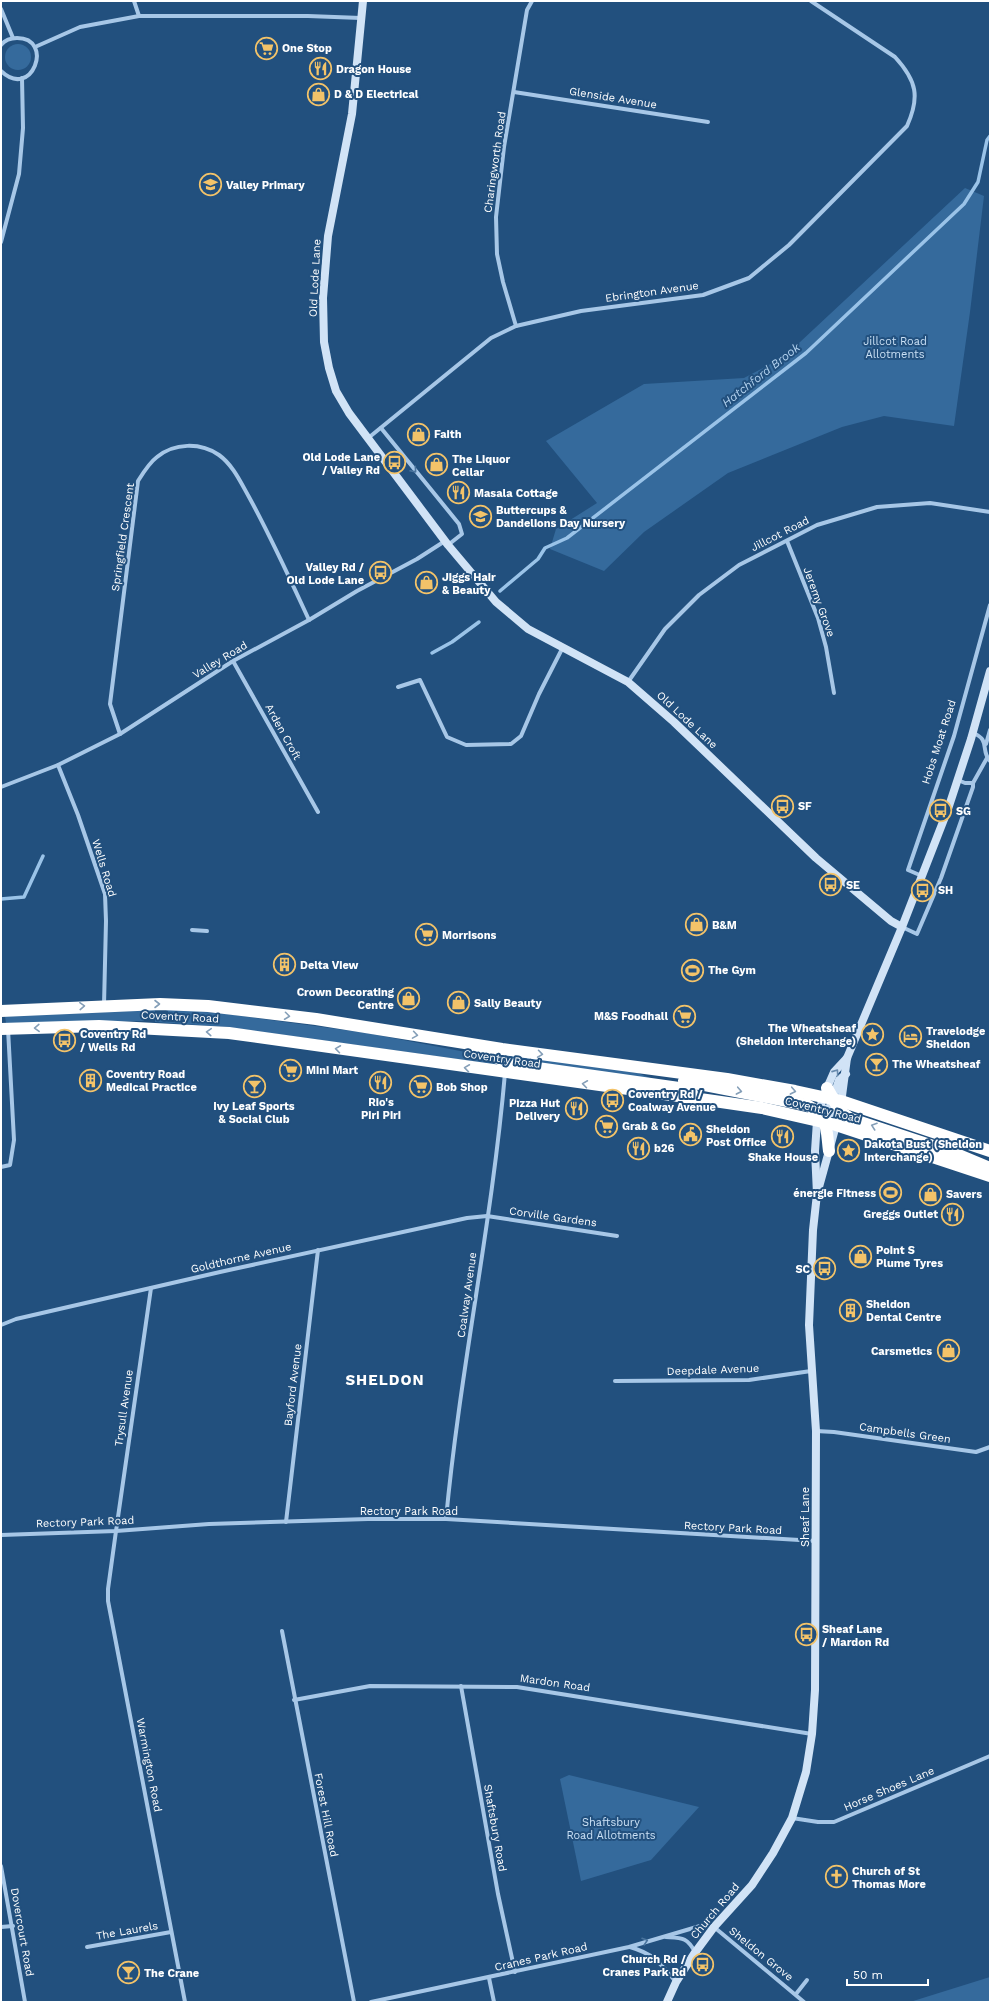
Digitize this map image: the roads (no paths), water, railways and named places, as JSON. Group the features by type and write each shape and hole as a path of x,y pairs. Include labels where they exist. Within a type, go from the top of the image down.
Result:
{"highway":[{"name":"Coventry Road","path":"1,1011 104,1005 160,1004 208,1006 316,1020 449,1041 458,1047 503,1061 679,1088 714,1101 762,1108 805,1118 825,1120 990,1176"},
{"name":"Coventry Road","path":"4,1029 105,1026 229,1033 503,1061 662,1070 727,1079 833,1099 990,1150"},
{"path":"662,1070 673,1078 806,1105 825,1120 829,1151"},
{"path":"833,1099 851,1118 954,1153 990,1168"}],"street":[{"path":"134,1 139,16"},
{"name":"Old Lode Lane","path":"363,1 352,114 328,236 323,298 324,342 329,368 336,391 348,413 481,587 512,617 528,629 628,682 674,722 816,858 891,921 902,927"},
{"name":"Charingworth Road","path":"516,326 503,282 496,239 496,217 504,147 527,10 532,1"},
{"name":"Ebrington Avenue","path":"367,439 491,338 516,326 581,311 703,295 749,278 790,245 907,126 914,112 916,95 907,69 895,57 811,1"},
{"path":"1,9 13,38"},
{"path":"35,47 80,27 139,16 308,16 361,18"},
{"path":"1,46 13,38 22,38 35,47 38,58 36,67 29,75 22,78 11,78 1,71"},
{"path":"1,242 19,174 23,128 22,78"},
{"name":"Glenside Avenue","path":"514,92 708,122"},
{"path":"381,428 459,524 462,534 447,543"},
{"name":"Springfield Crescent","path":"120,734 110,704 138,481 156,457 173,448 189,446 203,448 219,455 228,464 238,478 258,513 309,620"},
{"name":"Jillcot Road","path":"628,682 665,629 699,595 740,565 816,525 877,507 930,503 990,512"},
{"name":"Jeremy Grove","path":"787,541 818,618 826,647 834,693"},
{"name":"Valley Road","path":"1,788 58,765 120,734 233,662 309,620 357,591 447,543"},
{"name":"Hobs Moat Road","path":"922,876 908,870 954,736 990,605"},
{"path":"398,688 420,680 447,737 466,745 511,744 521,736 539,694 563,647"},
{"name":"Arden Croft","path":"233,662 318,812"},
{"path":"825,1120 833,1099 846,1074 847,1058 922,876 973,733 990,671"},
{"path":"986,744 990,730"},
{"path":"902,927 917,934 941,878 973,787 973,783 989,759 986,744 979,735 973,733"},
{"name":"Wells Road","path":"58,765 78,814 105,894 106,921 104,1005"},
{"path":"957,780 965,783 973,783"},
{"path":"192,930 206,931"},
{"path":"1,1167 10,1165 14,1140 4,1029"},
{"path":"825,1120 833,1099 834,1072 847,1058"},
{"name":"Coalway Avenue","path":"446,1519 453,1451 487,1216 503,1061"},
{"name":"Sheaf Lane","path":"783,1836 792,1818 806,1772 812,1734 815,1690 816,1431 809,1325 813,1230 817,1194 815,1151 825,1120"},
{"name":"Sheaf Lane","path":"817,1194 829,1151"},
{"name":"Corville Gardens","path":"487,1216 617,1236"},
{"name":"Goldthorne Avenue","path":"1,1325 16,1319 318,1250 467,1218 487,1216"},
{"name":"Bayford Avenue","path":"286,1522 318,1250"},
{"name":"Trysull Avenue","path":"116,1531 151,1288"},
{"name":"Deepdale Avenue","path":"615,1381 749,1380 812,1372"},
{"name":"Campbells Green","path":"816,1431 834,1432 976,1452 990,1447"},
{"name":"Rectory Park Road","path":"1,1535 116,1531 208,1524 368,1519 446,1519 816,1541"},
{"name":"Warmington Road","path":"116,1531 108,1589 108,1601 185,2002"},
{"name":"Forest Hill Road","path":"282,1631 294,1700 354,2002"},
{"name":"Mardon Road","path":"294,1700 370,1686 517,1686 812,1734"},
{"name":"Shaftsbury Road","path":"461,1686 498,1894 515,1972"},
{"name":"Horse Shoes Lane","path":"792,1818 818,1822 834,1822 990,1756"},
{"name":"Church Road","path":"666,2002 676,1982 695,1952 714,1927 752,1886 783,1836"},
{"name":"Dovercourt Road","path":"1,1866 13,1926 25,2002"},
{"path":"1,1927 13,1926"},
{"name":"Cranes Park Road","path":"371,2002 629,1947 661,1936 700,1926 714,1927"},
{"name":"Sheldon Grove","path":"714,1927 804,2002"},
{"name":"The Laurels","path":"87,1948 171,1932"},
{"path":"661,1936 682,1938 689,1942 695,1952"},
{"path":"629,1947 645,1951 656,1959 676,1982"},
{"path":"489,1978 494,2002"},
{"name":"Sheldon Grove","path":"796,1994 807,1980"}],"waterway":[{"name":"Hatchford Brook","path":"500,591 538,559 545,548 567,538 806,353 964,204 978,182 987,140 990,136"},
{"name":"Hatchford Brook","path":"432,653 452,642 479,622"},
{"name":"Hatchford Brook","path":"1,899 24,897 43,856"}],"place":[{"name":"One Stop","path":"266,48"},
{"name":"Dragon House","path":"320,69"},
{"name":"D & D Electrical","path":"318,94"},
{"name":"Valley Primary","path":"210,185"},
{"name":"Faith","path":"418,434"},
{"name":"Old Lode Lane / Valley Rd","path":"395,463"},
{"name":"The Liquor Cellar","path":"437,465"},
{"name":"Masala Cottage","path":"458,493"},
{"name":"Buttercups & Dandelions Day Nursery","path":"480,516"},
{"name":"Valley Rd / Old Lode Lane","path":"380,573"},
{"name":"Jiggs Hair & Beauty","path":"427,583"},
{"name":"SF","path":"782,806"},
{"name":"SG","path":"940,811"},
{"name":"SE","path":"830,885"},
{"name":"SH","path":"923,890"},
{"name":"B&M","path":"697,925"},
{"name":"Morrisons","path":"426,935"},
{"name":"Delta View","path":"284,965"},
{"name":"The Gym","path":"692,970"},
{"name":"Crown Decorating Centre","path":"409,998"},
{"name":"Sally Beauty","path":"458,1003"},
{"name":"M&S Foodhall","path":"684,1016"},
{"name":"The Wheatsheaf (Sheldon Interchange)","path":"872,1034"},
{"name":"Travelodge Sheldon","path":"910,1037"},
{"name":"Coventry Rd / Wells Rd","path":"65,1040"},
{"name":"The Wheatsheaf","path":"877,1064"},
{"name":"Mini Mart","path":"290,1070"},
{"name":"Coventry Road Medical Practice","path":"91,1080"},
{"name":"Rio's Piri Piri","path":"381,1082"},
{"name":"Ivy Leaf Sports & Social Club","path":"254,1086"},
{"name":"Bob Shop","path":"421,1087"},
{"name":"Coventry Rd / Coalway Avenue","path":"612,1100"},
{"name":"Pizza Hut Delivery","path":"576,1109"},
{"name":"Grab & Go","path":"607,1126"},
{"name":"Sheldon Post Office","path":"690,1135"},
{"name":"Shake House","path":"783,1137"},
{"name":"b26","path":"638,1148"},
{"name":"Dakota Bust (Sheldon Interchange)","path":"849,1150"},
{"name":"énergie Fitness","path":"891,1193"},
{"name":"Savers","path":"930,1194"},
{"name":"Greggs Outlet","path":"953,1214"},
{"name":"Point S Plume Tyres","path":"861,1256"},
{"name":"SC","path":"825,1269"},
{"name":"Sheldon Dental Centre","path":"850,1310"},
{"name":"Carsmetics","path":"948,1351"},
{"name":"Sheaf Lane / Mardon Rd","path":"807,1635"},
{"name":"Church of St Thomas More","path":"836,1877"},
{"name":"Church Rd / Cranes Park Rd","path":"702,1965"},
{"name":"The Crane","path":"128,1973"}],"district":[{"name":"SHELDON","path":"385,1380"}],"park label":[{"name":"Jillcot Road Allotments","path":"895,347"},
{"name":"Shaftsbury Road Allotments","path":"611,1828"}]}
